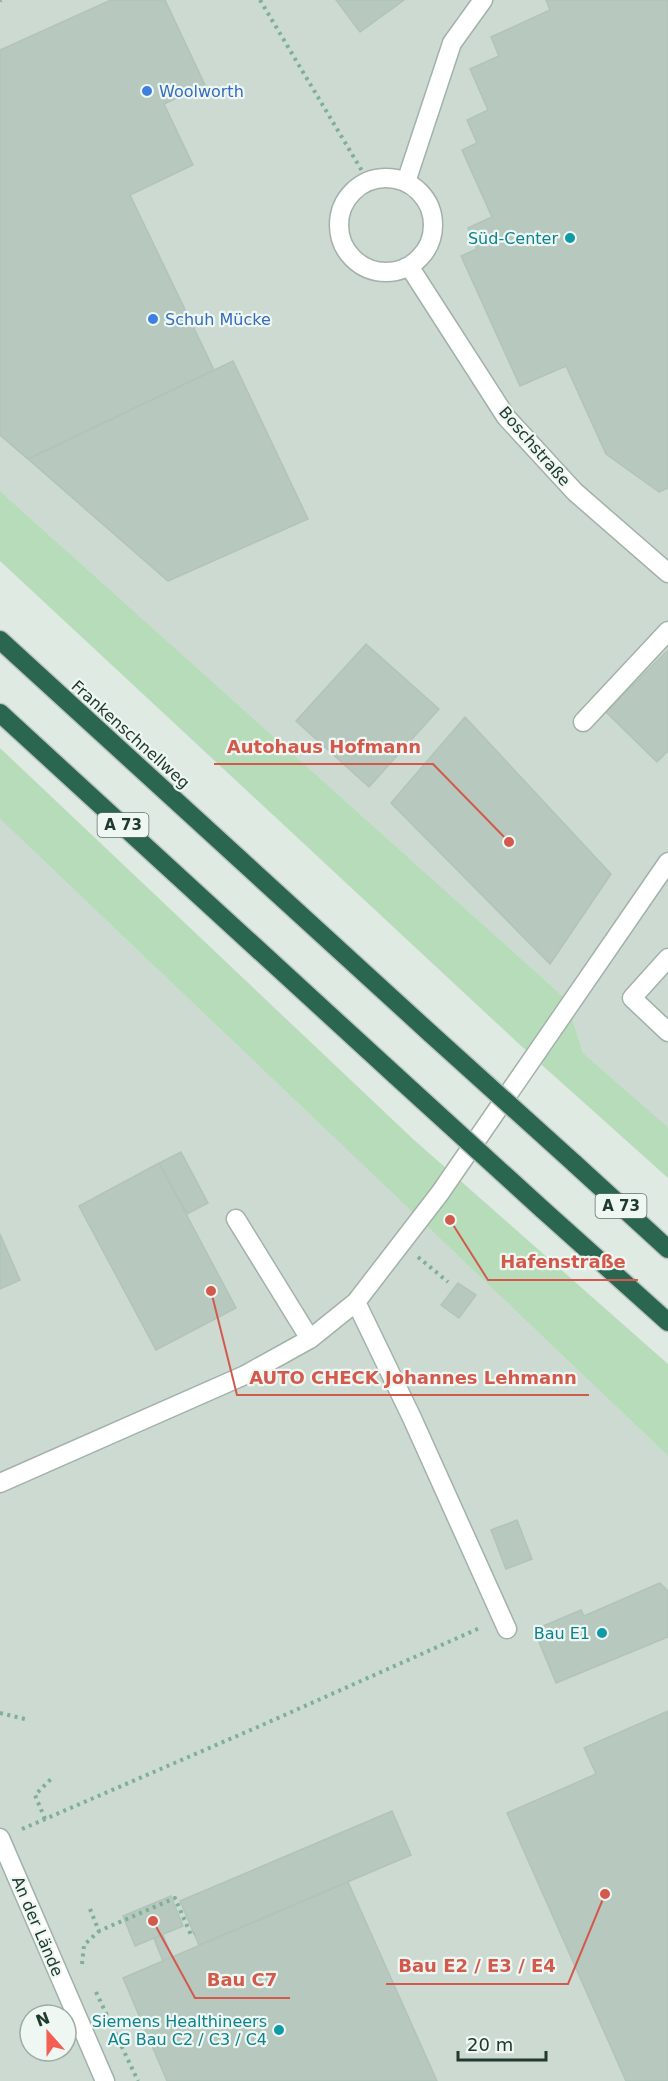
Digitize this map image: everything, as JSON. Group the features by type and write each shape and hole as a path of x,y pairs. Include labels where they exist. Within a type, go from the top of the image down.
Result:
{"highway":[{"name":"Frankenschnellweg","path":"0,640 668,1249"},
{"name":"A 73","path":"0,713 668,1322"}],"street":[{"path":"406,182 452,43 483,0"},
{"path":"387,178 406,182 418,190 428,202 433,216 433,231 429,245 421,257 409,266 395,271 379,271 363,266 351,256 342,242 339,226 342,210 349,196 368,181 387,178"},
{"name":"Boschstraße","path":"409,266 506,417 575,492 668,573"},
{"path":"583,722 668,631"},
{"path":"0,1483 245,1376 310,1339 356,1302 440,1193 668,862"},
{"path":"668,958 632,999 668,1032"},
{"path":"236,1220 310,1339"},
{"path":"356,1302 412,1418 505,1623"},
{"name":"An der Lände","path":"0,1838 105,2081"}],"path":[{"path":"260,0 368,181"},
{"path":"402,1242 448,1282"},
{"path":"51,1779 35,1795 45,1818 505,1623"},
{"path":"0,1713 25,1719"},
{"path":"87,1973 82,1962 84,1945 99,1931 175,1898 191,1935 194,1933"},
{"path":"90,1909 99,1931"},
{"path":"92,1984 138,2081"}],"shaded area":[{"path":"0,0 668,0 668,1127 583,1053 566,999 0,491"},
{"path":"0,819 668,1456 668,2081 0,2081"}],"green space":[{"path":"0,491 566,999 583,1053 668,1127 668,1178 533,1057 0,561"},
{"path":"0,748 413,1139 668,1364 668,1456 0,819"}],"building":[{"path":"111,0 165,0 205,85 164,104 193,165 130,195 214,370 28,459 0,435 0,50"},
{"path":"336,0 404,0 360,32"},
{"name":"Süd-Center","path":"546,0 668,0 668,488 659,492 606,454 566,366 520,386 461,256 477,249 468,228 492,217 462,150 477,143 467,120 488,110 470,69 499,56 491,37 550,10"},
{"path":"233,361 308,519 168,581 28,459"},
{"path":"366,644 439,709 369,787 296,721"},
{"path":"668,650 668,751 657,762 606,712"},
{"path":"465,717 611,874 550,964 391,803"},
{"path":"181,1152 208,1203 187,1214 159,1163"},
{"path":"159,1163 236,1308 156,1350 79,1206"},
{"path":"0,1234 20,1280 0,1289"},
{"path":"458,1283 476,1295 459,1318 441,1305"},
{"path":"517,1520 532,1559 506,1569 491,1530"},
{"name":"Bau E1","path":"660,1583 668,1591 668,1637 556,1683 534,1630 581,1610 584,1616"},
{"path":"668,1711 668,2081 626,2081 507,1813 596,1774 584,1748"},
{"path":"392,1811 411,1855 199,1945 180,1901"},
{"name":"Siemens Healthineers AG Bau C2 / C3 / C4","path":"348,1882 437,2081 167,2081 123,1978"},
{"path":"171,1896 183,1926 135,1946 123,1916"},
{"path":"163,1935 172,1957 163,1961 154,1939"}],"place":[{"name":"Woolworth","path":"147,91"},
{"name":"Süd-Center","path":"570,238"},
{"name":"Schuh Mücke","path":"153,319"},
{"name":"Autohaus Hofmann","path":"509,842"},
{"name":"Hafenstraße","path":"450,1220"},
{"name":"AUTO CHECK Johannes Lehmann","path":"211,1291"},
{"name":"Bau E1","path":"602,1633"},
{"name":"Bau E2 / E3 / E4","path":"605,1894"},
{"name":"Bau C7","path":"153,1921"},
{"name":"Siemens Healthineers AG Bau C2 / C3 / C4","path":"279,2030"}]}
